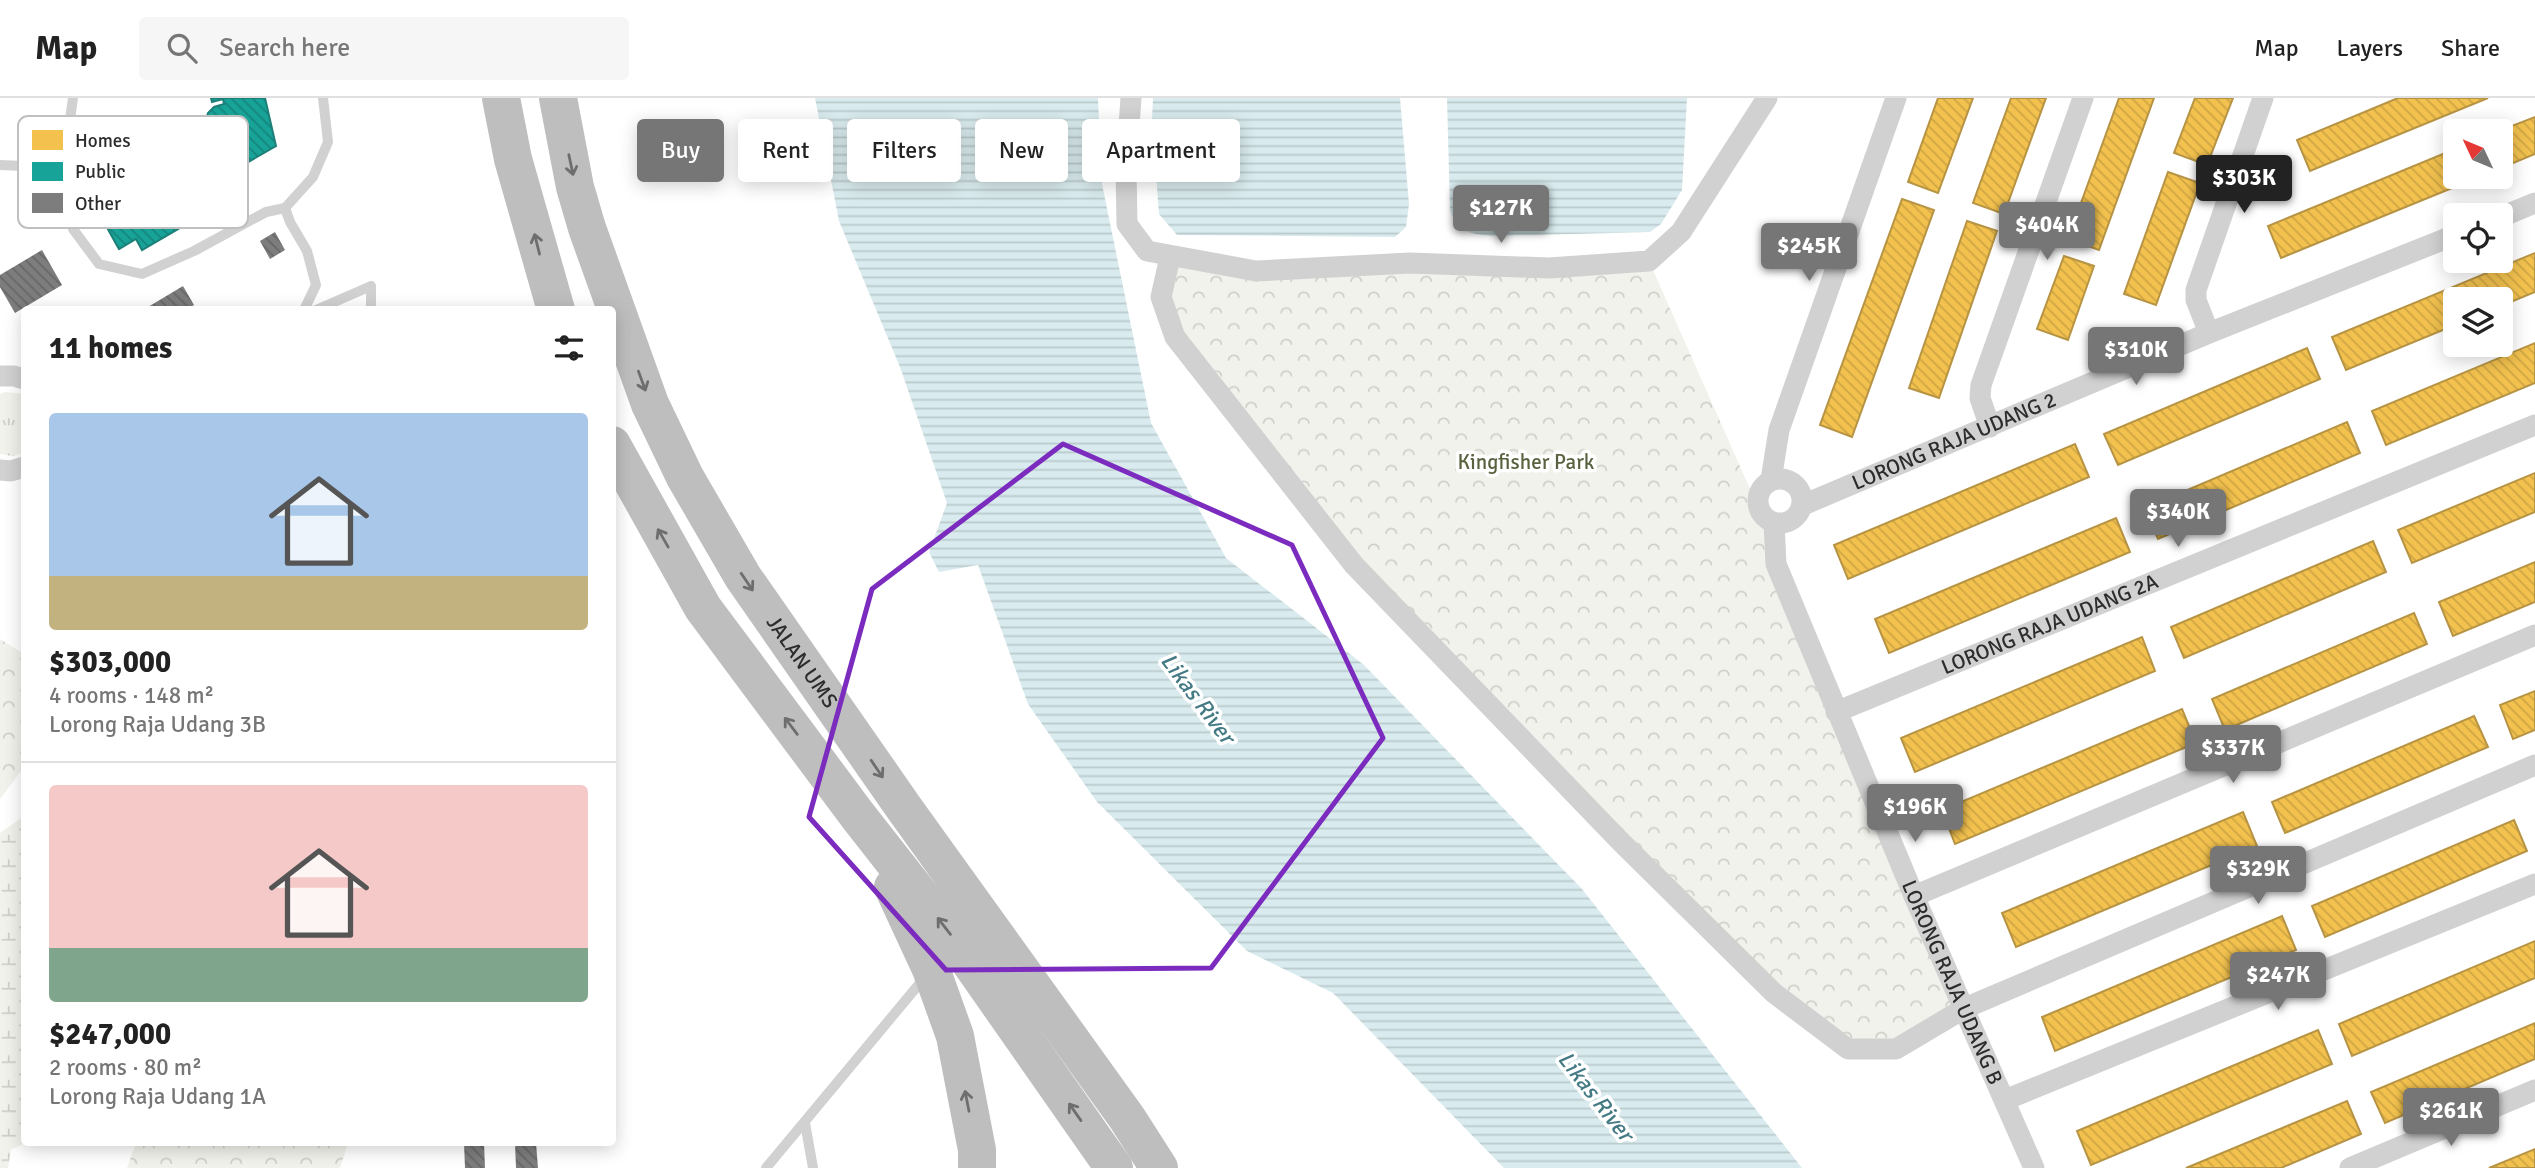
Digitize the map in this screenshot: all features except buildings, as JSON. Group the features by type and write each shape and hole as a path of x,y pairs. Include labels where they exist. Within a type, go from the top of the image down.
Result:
{"highway":[{"path":"501,98 513,159 555,306"},
{"name":"JALAN UMS","path":"558,98 575,187 615,306"},
{"name":"JALAN UMS","path":"616,309 650,404 685,477 743,577 912,819 1128,1118 1159,1168"},
{"path":"616,452 704,608 858,816 949,932 1114,1168"},
{"path":"858,816 931,969 955,1037 977,1150 977,1168"}],"street":[{"path":"1131,98 1126,168 1127,224 1147,251 1256,271 1410,262 1549,268 1649,261 1681,232 1767,98"},
{"path":"1771,480 1779,430 1896,98"},
{"path":"1990,427 1980,398 1982,385 2083,98"},
{"path":"2209,333 2196,300 2196,290 2268,101"},
{"path":"2513,212 2535,203"},
{"name":"LORONG RAJA UDANG 2","path":"1803,505 2209,333 2443,240"},
{"path":"1170,257 1160,297 1175,337 1354,565 1620,841 1774,993 1848,1049 1896,1049 1965,1008 2535,765"},
{"name":"LORONG RAJA UDANG 2A","path":"1836,712 2535,425"},
{"path":"1787,479 1800,489 1803,505 1798,516 1787,523 1774,523 1762,516 1757,503 1760,489 1771,480 1787,479"},
{"name":"LORONG RAJA UDANG B","path":"1774,523 1776,564 1914,896 2034,1168"},
{"path":"1914,896 2535,635"},
{"path":"2005,1100 2535,884"},
{"path":"2350,1168 2535,1090"}],"lane":[{"path":"70,116 73,98"},
{"path":"248,222 266,212 285,208 313,177 328,142 323,98"},
{"path":"0,165 18,166"},
{"path":"285,208 307,251 316,285 306,306"},
{"path":"74,228 99,264 142,274 236,228"},
{"path":"325,306 371,286 371,306"},
{"path":"766,1168 931,969"},
{"path":"805,1123 813,1168"}],"highlighted area":[{"path":"1063,444 1292,545 1383,738 1211,968 946,970 809,817 872,589"}],"green space":[{"name":"Kingfisher Park","path":"1170,257 1256,271 1649,261 1762,516 1774,523 1776,564 1965,1008 1896,1049 1848,1049 1774,993 1354,565 1199,367 1161,297"},
{"path":"0,394 21,394 21,454 12,456 0,454"},
{"path":"0,639 21,652 21,771 0,799"},
{"path":"21,818 21,1145 11,1150 8,1168 0,1168 0,833"},
{"path":"135,1146 347,1146 340,1168 127,1168"}],"water":[{"name":"Likas River","path":"815,98 1098,98 1099,119 1082,119 1082,182 1102,182 1151,423 1226,558 1364,665 1582,889 1802,1168 1504,1168 1333,993 1247,951 1097,802 1028,704 978,565 939,572 929,552 947,503 900,367 839,221 831,182 833,119 819,119"},
{"path":"1153,98 1400,98 1409,204 1406,227 1395,237 1177,235 1159,214 1157,182 1240,182 1240,119 1152,119"},
{"path":"1447,98 1687,98 1682,190 1661,224 1650,232 1491,236 1471,233 1457,224 1450,211"}]}
